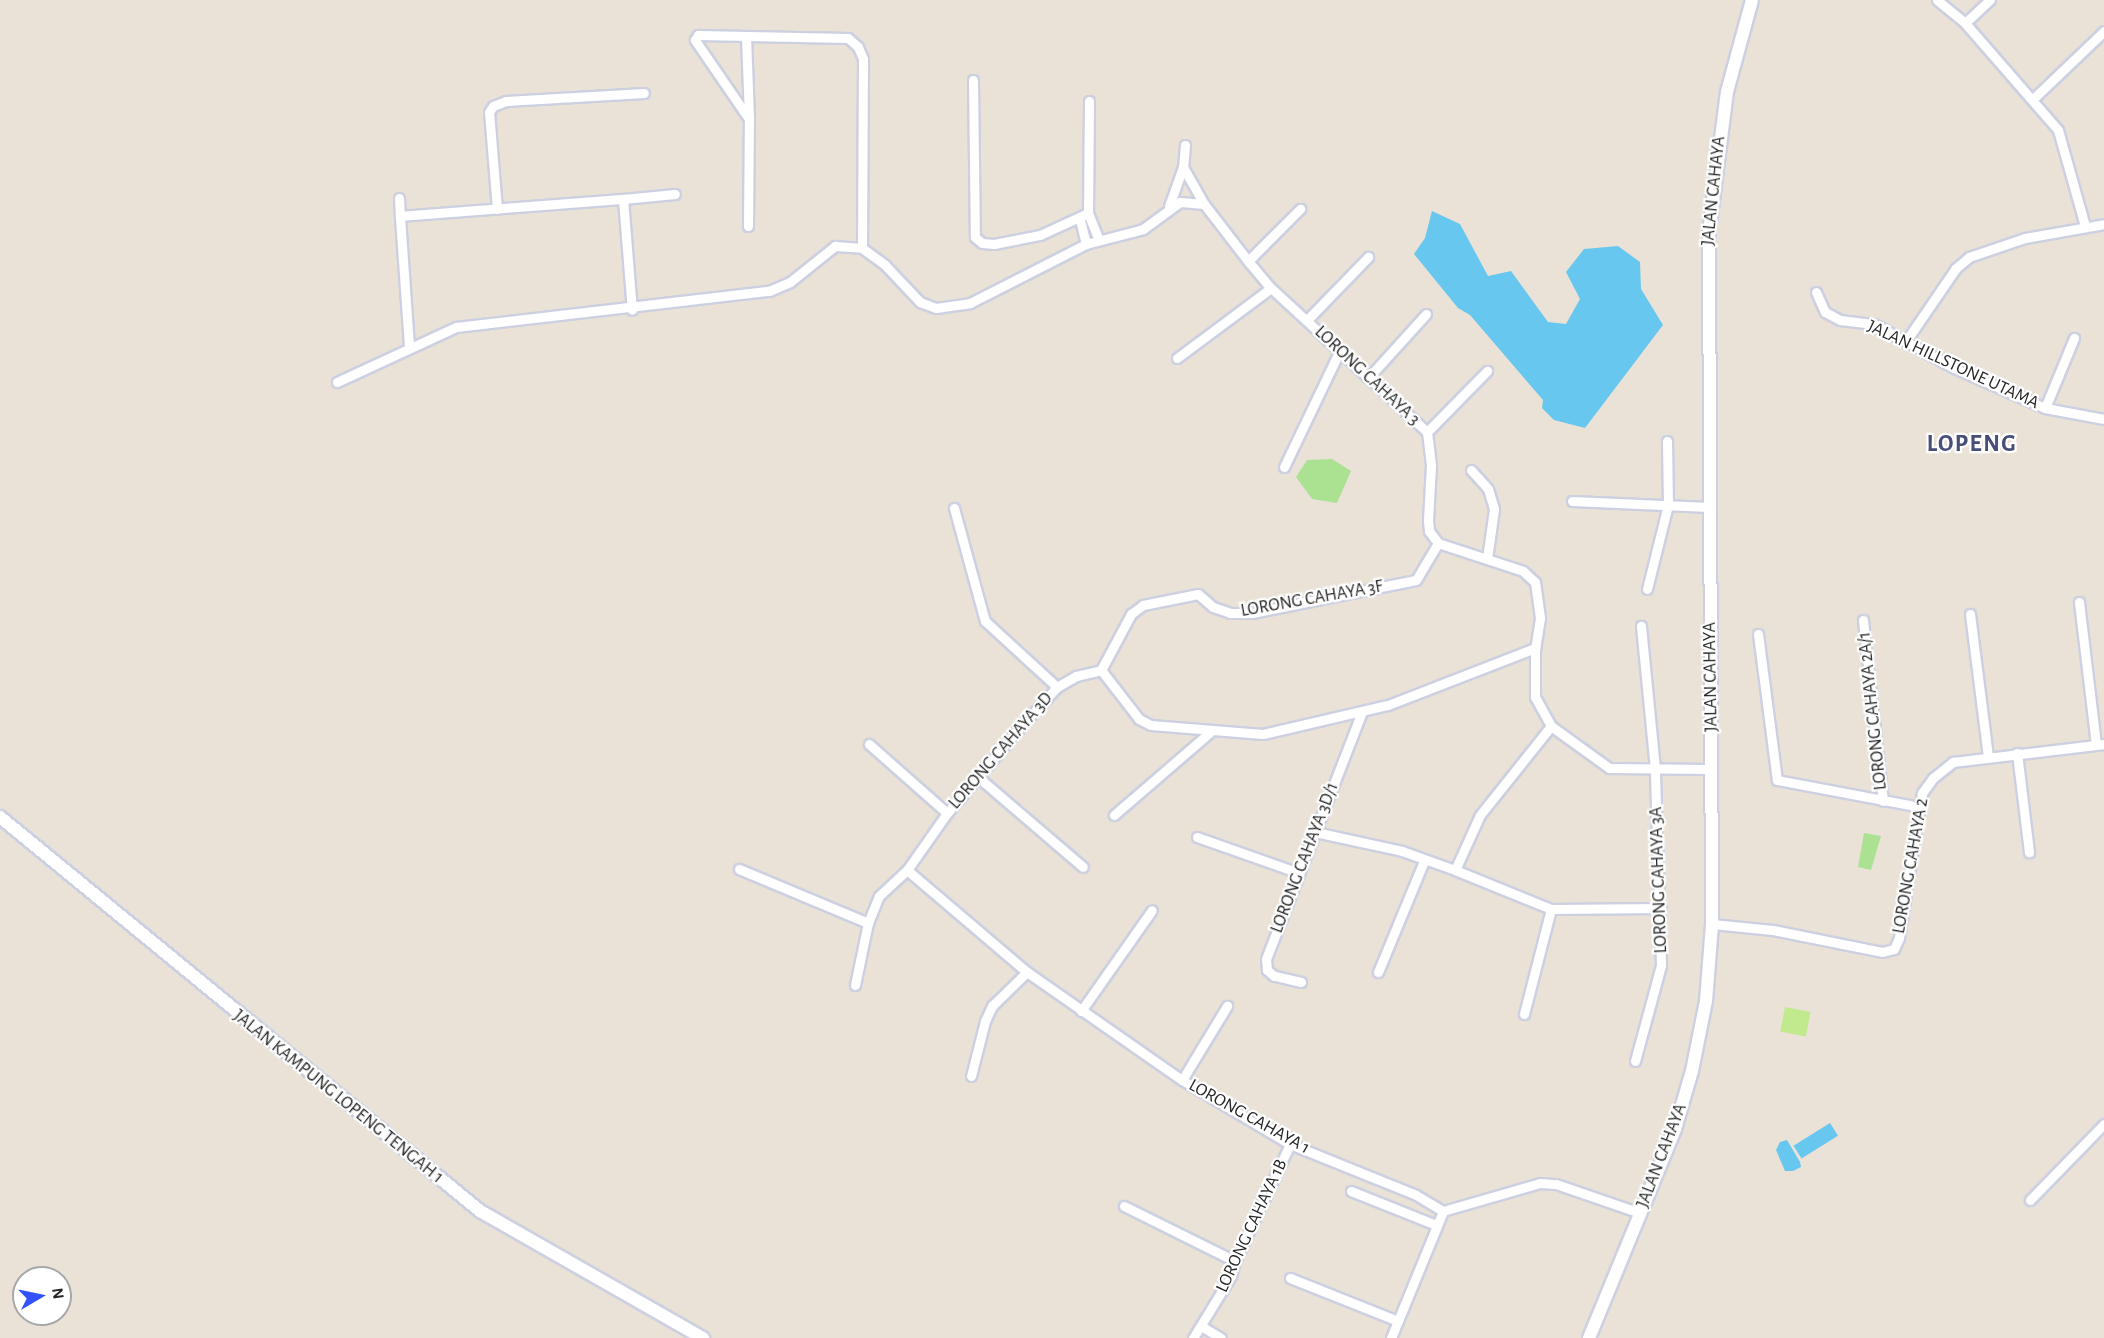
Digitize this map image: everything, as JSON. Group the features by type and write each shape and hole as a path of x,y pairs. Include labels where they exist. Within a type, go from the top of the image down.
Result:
{"street":[{"name":"JALAN CAHAYA","path":"1589,1338 1675,1129 1692,1071 1706,1001 1712,924 1709,507 1711,199 1727,92 1752,0"},
{"path":"1937,0 1965,23 2034,98 2058,130 2085,226"},
{"path":"1965,23 1990,0"},
{"path":"2034,98 2104,31"},
{"path":"749,119 695,40 698,35 848,38 858,46 863,59 862,248"},
{"path":"746,36 749,119 748,226"},
{"path":"973,80 975,237 994,244 1040,235 1080,220 1088,213"},
{"path":"497,209 489,112 493,106 506,101 644,93"},
{"path":"1089,101 1088,213 1099,240"},
{"path":"1169,206 1183,167 1185,145"},
{"name":"LORONG CAHAYA 3","path":"1183,167 1204,204 1271,288 1427,432 1431,458 1428,521 1429,531 1438,543"},
{"path":"400,216 675,194"},
{"path":"399,198 409,346"},
{"path":"623,199 632,310"},
{"path":"337,382 409,346 475,323 632,310 769,291 790,282 826,250 835,246 862,248 885,265 920,302 936,308 970,303 1086,243 1143,229 1169,206 1180,202 1204,204"},
{"path":"1248,261 1300,209"},
{"path":"1080,220 1086,243"},
{"path":"1906,341 1956,268 1969,256 2025,238 2104,224"},
{"path":"1307,320 1368,257"},
{"path":"1177,358 1271,288"},
{"name":"JALAN HILLSTONE UTAMA","path":"1816,292 1825,312 1840,320 1874,324 1954,368 2045,408 2104,419"},
{"path":"1369,377 1426,314"},
{"path":"2045,408 2074,338"},
{"path":"1284,467 1340,350"},
{"path":"1427,432 1487,371"},
{"path":"1647,589 1668,505 1667,441"},
{"path":"1471,470 1488,489 1494,509 1487,559"},
{"path":"1572,501 1709,507"},
{"path":"954,508 985,621 1057,687"},
{"path":"1438,543 1523,571 1535,582 1540,618 1535,648 1535,697 1551,726 1609,768 1712,769"},
{"name":"LORONG CAHAYA 3F","path":"1101,670 1131,614 1143,605 1198,594 1222,610 1252,613 1416,580 1438,543"},
{"path":"2079,602 2100,744"},
{"path":"1970,614 1988,756"},
{"name":"LORONG CAHAYA 2A/1","path":"1863,620 1883,801"},
{"name":"LORONG CAHAYA 3A","path":"1635,1060 1661,965 1655,769 1641,626"},
{"path":"1758,634 1777,780 1920,807"},
{"path":"1101,670 1139,719 1151,725 1210,732 1263,734 1361,714 1535,648"},
{"name":"LORONG CAHAYA 3D","path":"855,985 868,923 879,896 907,870 946,813 1057,687 1076,676 1101,670"},
{"name":"LORONG CAHAYA 3D/1","path":"1301,982 1274,976 1267,969 1266,959 1361,714"},
{"path":"1455,870 1480,815 1551,726"},
{"path":"1114,815 1210,732"},
{"path":"869,744 946,813"},
{"name":"LORONG CAHAYA 2","path":"1712,924 1773,930 1882,952 1894,949 1899,938 1922,793 1933,778 1953,762 2100,744"},
{"path":"2017,753 2030,852"},
{"path":"978,777 1083,867"},
{"name":"JALAN KAMPUNG LOPENG TENGAH 1","path":"0,817 480,1211 704,1338"},
{"path":"1315,832 1402,851 1551,909 1661,908"},
{"path":"1197,837 1299,873"},
{"path":"1378,972 1424,861"},
{"path":"739,870 868,923"},
{"name":"LORONG CAHAYA 1","path":"907,870 1026,972 1182,1080 1290,1144 1416,1195 1443,1211"},
{"path":"1524,1014 1551,909"},
{"path":"1081,1011 1152,910"},
{"path":"971,1076 985,1020 992,1006 1026,972"},
{"path":"1182,1080 1227,1006"},
{"path":"2030,1200 2104,1124"},
{"name":"LORONG CAHAYA 1B","path":"1193,1338 1232,1276 1234,1262 1290,1144"},
{"path":"1391,1338 1443,1211 1540,1183 1556,1184 1640,1213"},
{"path":"1351,1191 1436,1225"},
{"path":"1124,1206 1234,1262"},
{"path":"1290,1278 1398,1321"},
{"path":"1201,1326 1221,1338"}],"green space":[{"path":"1332,459 1351,471 1337,503 1312,499 1296,477 1307,460"},
{"path":"1864,833 1881,836 1871,870 1858,867"},
{"path":"1785,1007 1811,1012 1806,1037 1780,1032"}],"water":[{"path":"1432,211 1460,224 1488,276 1511,271 1548,322 1566,324 1580,299 1566,272 1584,249 1618,246 1640,262 1641,289 1663,325 1585,428 1554,420 1542,408 1543,400 1470,315 1458,308 1414,254 1425,238"},
{"path":"1830,1123 1838,1136 1801,1159 1794,1146"},
{"path":"1787,1140 1801,1167 1793,1171 1785,1171 1776,1150 1780,1142"}],"district":[{"name":"LOPENG","path":"1972,445"}]}
